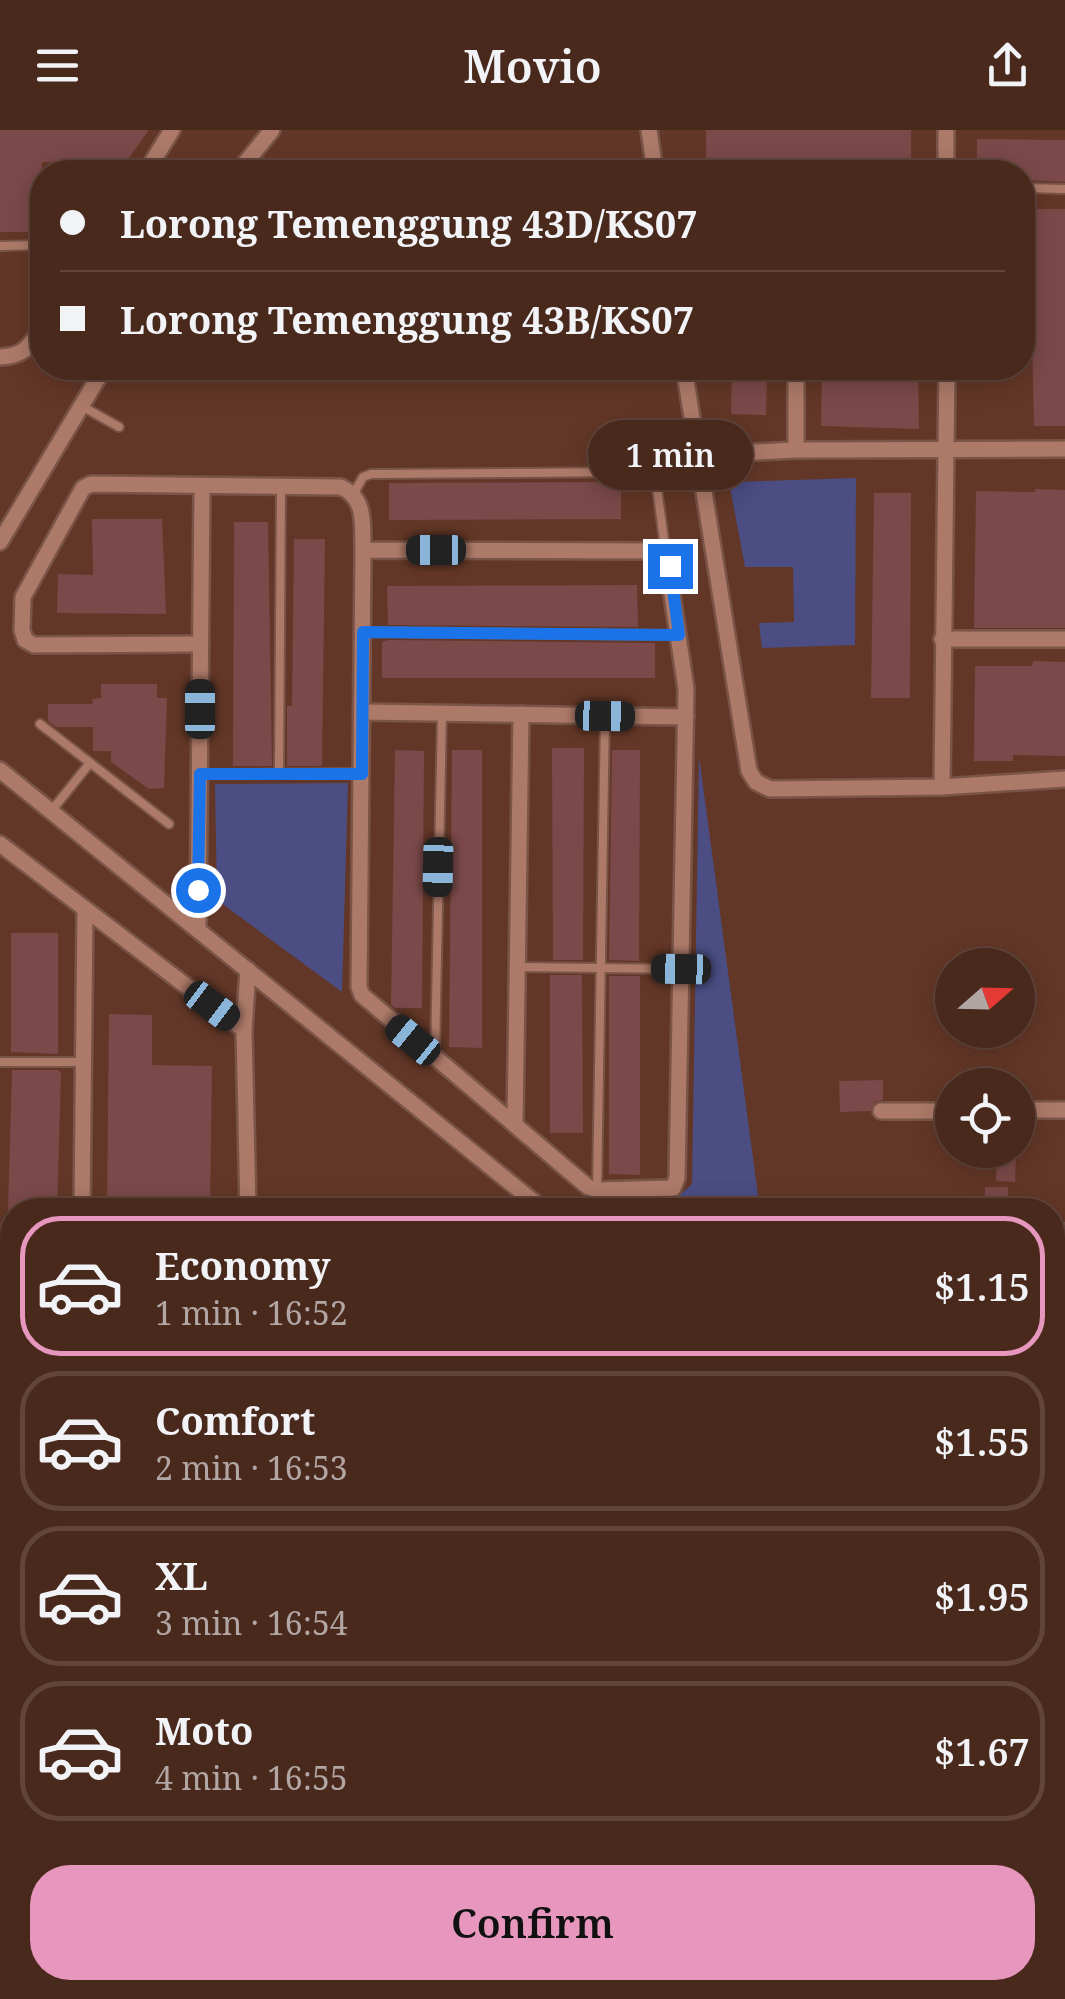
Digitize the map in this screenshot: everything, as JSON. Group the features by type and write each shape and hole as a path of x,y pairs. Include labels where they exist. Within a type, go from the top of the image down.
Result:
{"street":[{"path":"153,160 172,130"},
{"path":"248,160 272,130"},
{"path":"648,130 653,160"},
{"path":"946,130 946,160"},
{"path":"0,357 18,356 30,346"},
{"path":"0,542 96,380"},
{"path":"686,380 748,771 756,782 770,789 942,787 1065,779"},
{"path":"796,380 796,450"},
{"path":"942,787 947,380"},
{"path":"696,455 796,450 1065,449"},
{"path":"200,644 34,645 25,640 22,597 84,488 91,484 341,487 354,493 362,509 363,550 359,987 369,1004 588,1187 673,1188 677,1178 686,717 679,635 666,555 656,551 363,550"},
{"path":"198,930 202,486"},
{"path":"942,640 1065,639"},
{"path":"363,712 686,717"},
{"path":"514,1124 521,714"},
{"path":"0,770 529,1198"},
{"path":"0,844 244,1030"},
{"path":"82,1198 85,910"},
{"path":"248,970 244,1030 248,1198"},
{"path":"1035,1110 1065,1110"},
{"path":"881,1111 935,1111"}],"lane":[{"path":"1035,188 1065,189"},
{"path":"0,246 30,245"},
{"path":"80,406 119,427"},
{"path":"354,493 363,477 370,474 644,472 656,481 666,555"},
{"path":"280,774 281,486"},
{"path":"363,632 679,635"},
{"path":"435,1058 442,713"},
{"path":"598,1190 605,716"},
{"path":"40,724 169,824"},
{"path":"51,811 90,763"},
{"path":"200,774 362,774"},
{"path":"517,966 681,969"},
{"path":"0,1062 84,1062"}],"shaded area":[{"path":"856,478 855,645 762,648 759,623 794,622 793,567 745,567 729,482"},
{"path":"699,756 758,1198 676,1198 692,1184"},
{"path":"348,783 342,992 217,900 215,784"}],"building":[{"path":"0,130 149,130 127,160 30,160 30,232 0,232"},
{"path":"706,130 911,130 911,160 706,160"},
{"path":"977,139 1065,140 1065,182 1035,181 1035,160 977,160"},
{"path":"1036,209 1065,209 1065,426 1034,426"},
{"path":"732,380 767,380 766,415 731,414"},
{"path":"822,380 918,380 919,429 821,426"},
{"path":"621,482 621,519 389,520 389,483"},
{"path":"1065,490 1065,628 974,628 976,491"},
{"path":"874,493 911,493 910,698 871,698"},
{"path":"92,519 162,519 166,614 57,613 58,574 93,575"},
{"path":"234,522 268,522 272,766 233,766"},
{"path":"294,539 325,539 322,766 287,766 287,706 292,706"},
{"path":"637,585 638,627 388,625 387,586"},
{"path":"382,642 655,643 655,678 382,678"},
{"path":"1033,661 1065,662 1065,756 1013,755 1013,761 974,761 975,666 1032,666"},
{"path":"101,684 157,684 157,698 167,698 164,788 149,789 111,762 111,751 93,751 93,727 56,727 48,721 48,704 93,704 92,699 101,698"},
{"path":"552,748 584,748 583,960 553,960"},
{"path":"395,750 424,751 422,1008 391,1005"},
{"path":"452,750 482,750 482,1048 449,1047"},
{"path":"612,750 640,750 639,961 609,960"},
{"path":"11,933 58,933 58,1054 11,1052"},
{"path":"550,975 582,975 583,1133 550,1133"},
{"path":"609,976 640,976 640,1175 609,1174"},
{"path":"109,1014 152,1015 152,1065 212,1066 210,1198 107,1198"},
{"path":"12,1070 58,1070 61,1073 57,1198 8,1198"},
{"path":"883,1080 883,1100 875,1102 870,1111 840,1112 839,1081"},
{"path":"996,1168 1016,1168 1015,1182 996,1181"},
{"path":"985,1187 1008,1187 1008,1198 985,1198"}],"route":[{"path":"198,890 200,774 362,774 363,632 679,635 670,566"}]}
